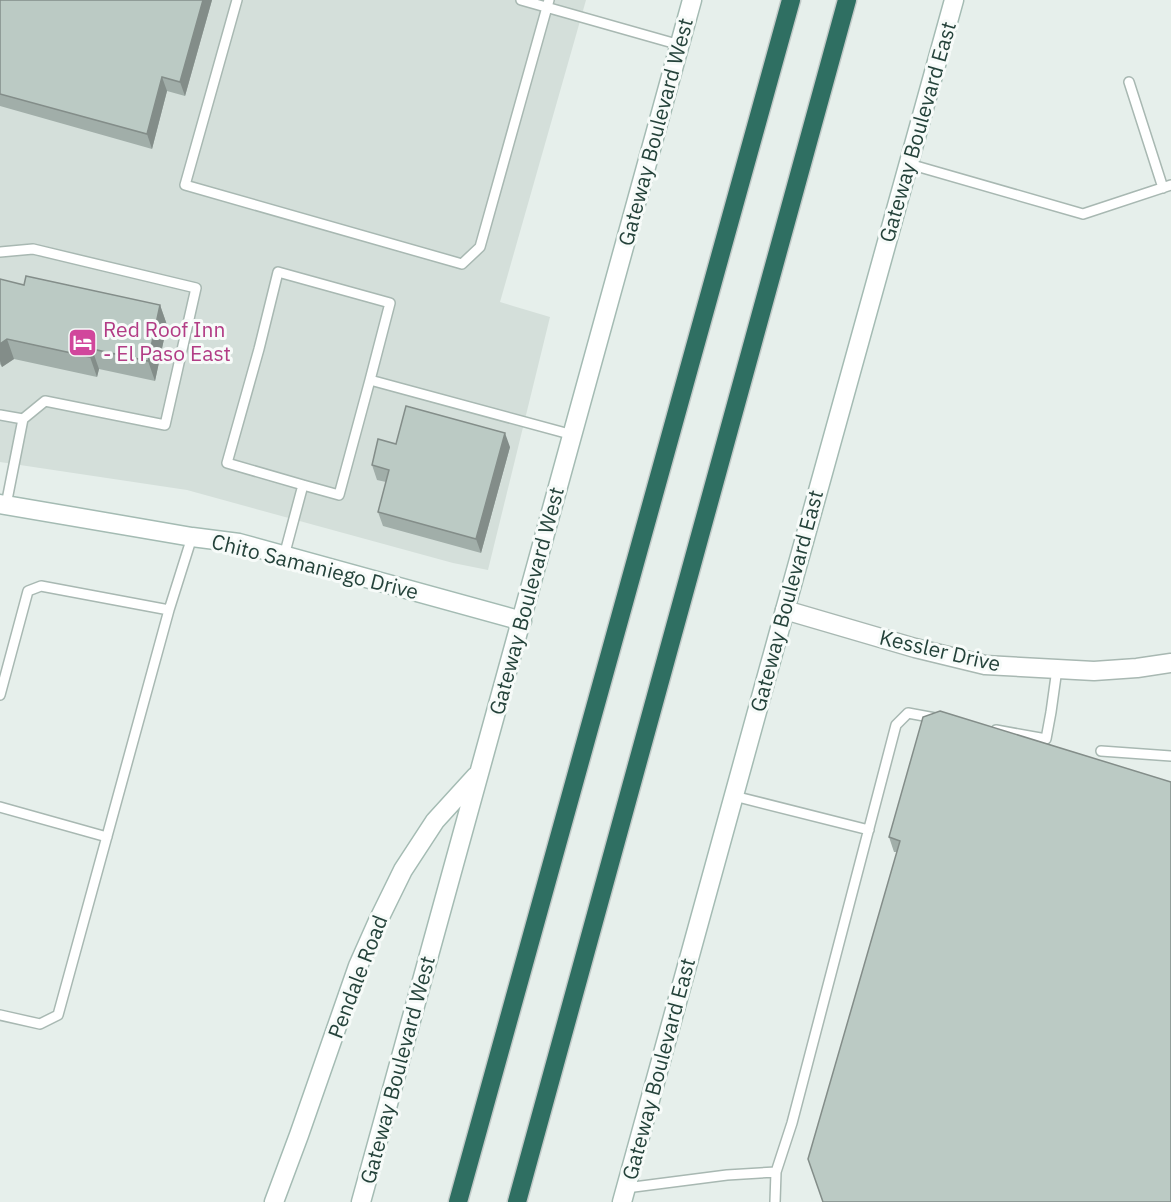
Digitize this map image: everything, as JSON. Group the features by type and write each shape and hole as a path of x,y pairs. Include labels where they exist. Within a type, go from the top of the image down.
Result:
{"highway":[{"path":"458,1202 791,0"},
{"path":"517,1202 846,2"}],"main road":[{"name":"Gateway Boulevard West","path":"361,1202 692,0"},
{"name":"Gateway Boulevard East","path":"624,1195 954,0"},
{"name":"Chito Samaniego Drive","path":"3,504 239,543 522,621"},
{"name":"Kessler Drive","path":"785,610 915,648 985,665 1094,671 1171,663"},
{"name":"Pendale Road","path":"274,1202 358,966 378,921 403,870 435,821 480,773"}],"lane":[{"path":"237,0 185,185 462,264 480,247 548,4"},
{"path":"521,0 548,4 680,45"},
{"path":"909,164 1083,214 1167,186 1130,82"},
{"path":"0,252 33,249 196,288 165,425 45,401 23,419 3,504"},
{"path":"278,272 390,303 370,381 339,495 228,463 278,272"},
{"path":"370,381 573,435"},
{"path":"0,415 23,419"},
{"path":"284,556 303,485"},
{"path":"0,1015 40,1024 58,1015 169,610 192,537"},
{"path":"0,695 28,591 41,586 169,610"},
{"path":"989,728 1046,739 1057,669"},
{"path":"775,1202 776,1172 792,1123 896,725 908,713 943,720"},
{"path":"1101,751 1171,756"},
{"path":"734,796 869,830"},
{"path":"0,807 106,837"},
{"path":"624,1195 727,1174 776,1172"}],"shaded area":[{"path":"0,0 586,0 500,302 550,317 488,570 453,563 187,490 0,462"}],"building":[{"path":"0,0 203,0 180,82 162,77 147,134 0,94"},
{"name":"Red Roof Inn - El Paso East","path":"26,276 160,305 148,361 92,349 90,357 7,339 0,344 0,279 24,285"},
{"path":"406,406 505,433 476,539 378,512 389,470 372,465 378,439 396,444"},
{"path":"940,711 1171,782 1171,1202 823,1202 808,1159 900,841 889,837 923,717"}],"place":[{"name":"Red Roof Inn - El Paso East","path":"82,342"}]}
